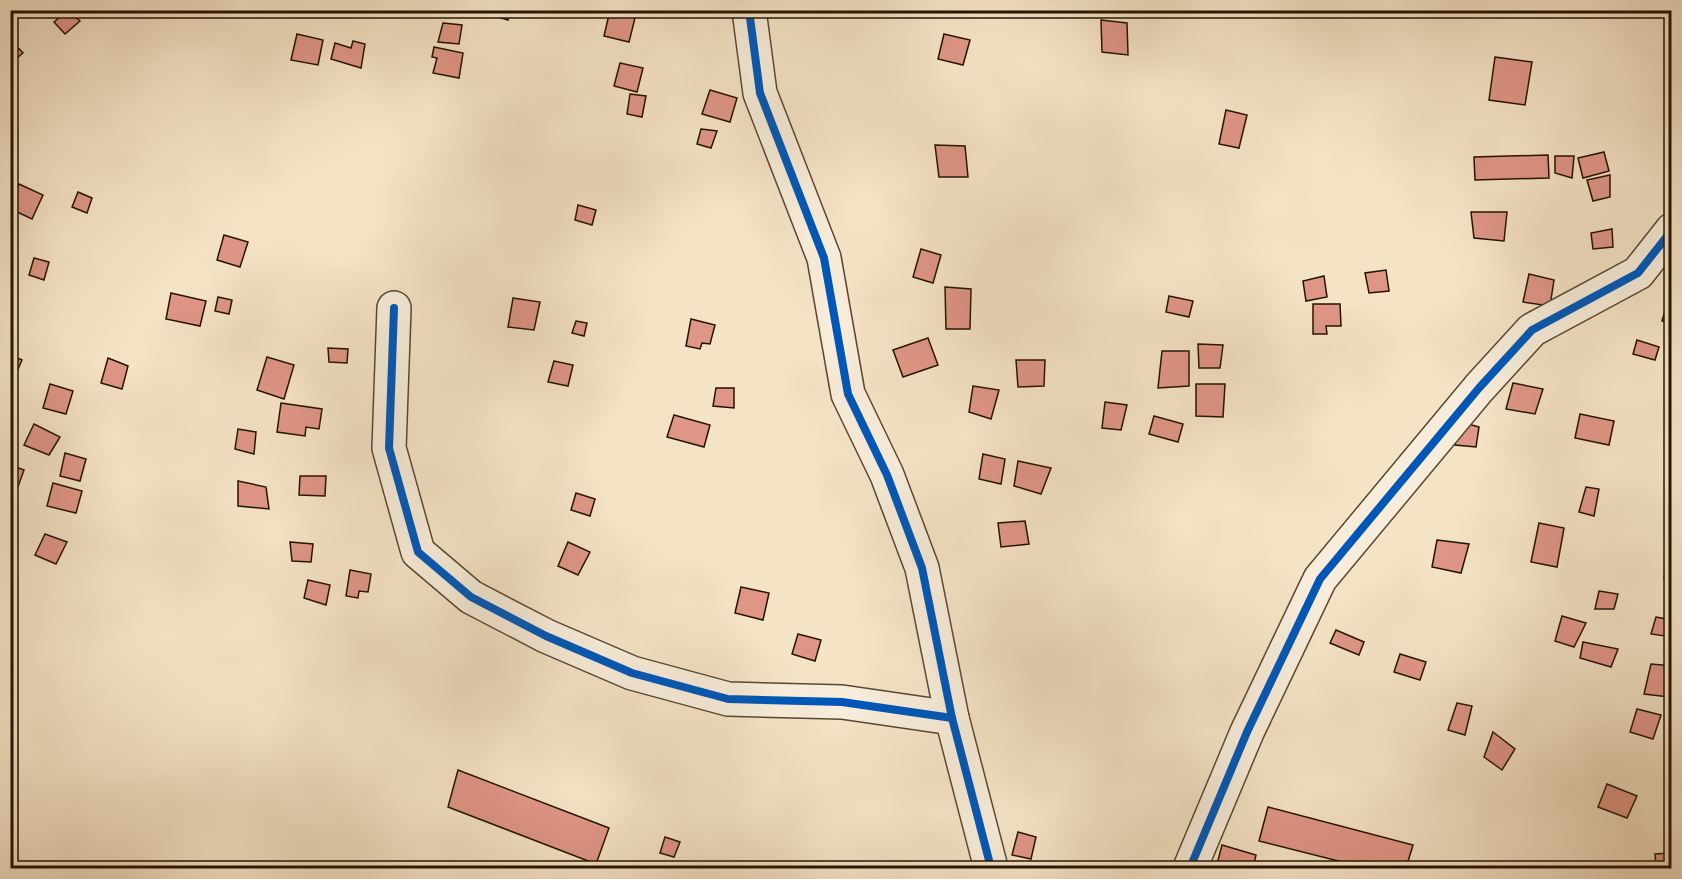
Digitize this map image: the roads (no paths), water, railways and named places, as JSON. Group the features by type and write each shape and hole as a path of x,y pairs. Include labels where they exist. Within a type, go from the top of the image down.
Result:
{"street":[{"path":"749,10 760,93 824,258 848,394 887,475 922,568 951,718 991,868"},
{"path":"1190,868 1247,732 1320,579 1479,388 1532,330 1661,261 1671,230"},
{"path":"394,308 389,448 417,552 471,597 546,636 632,673 728,699 842,702 951,718"}]}
